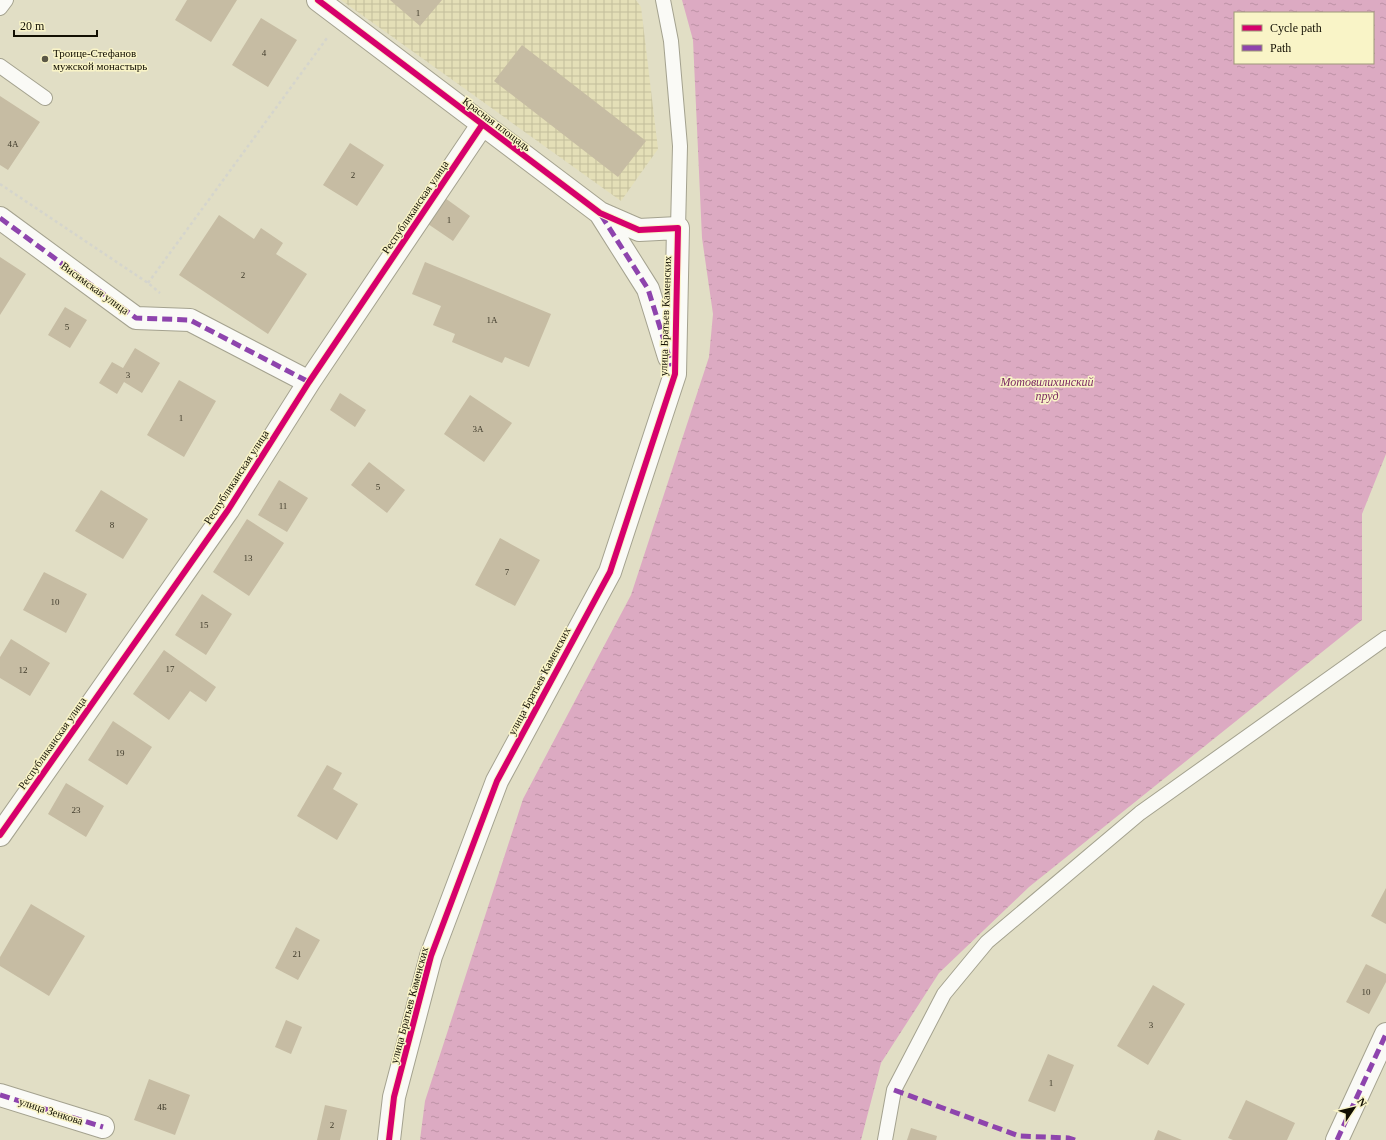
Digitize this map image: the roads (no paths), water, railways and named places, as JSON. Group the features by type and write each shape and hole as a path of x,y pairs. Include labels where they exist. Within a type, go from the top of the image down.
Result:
{"street":[{"name":"Красная площадь","path":"318,0 600,213 639,230 678,228"},
{"name":"Республиканская улица","path":"0,835 228,510 309,382 482,125"},
{"name":"улица Братьев Каменских","path":"600,213 648,289 675,374"},
{"name":"Висимская улица","path":"0,218 136,318 190,320 309,382"},
{"name":"улица Братьев Каменских","path":"389,1140 394,1098 437,942 497,781 610,572 675,374 678,228"},
{"path":"1337,1140 1386,1034"},
{"name":"улица Зенкова","path":"0,1095 103,1127"}],"lane":[{"path":"0,8 6,0"},
{"name":"улица Братьев Каменских","path":"663,0 671,41 680,146 678,228"},
{"path":"0,66 45,98"},
{"path":"885,1140 894,1090 944,994 987,942 1140,813 1386,638"}],"water":[{"name":"Мотовилихинский пруд","path":"682,0 1386,0 1386,454 1362,514 1362,620 1029,887 939,973 881,1063 861,1140 420,1140 425,1101 523,799 631,595 709,357 713,314 702,238 693,40"}],"place":[{"name":"Троице-Стефанов мужской монастырь","path":"45,59"}]}
